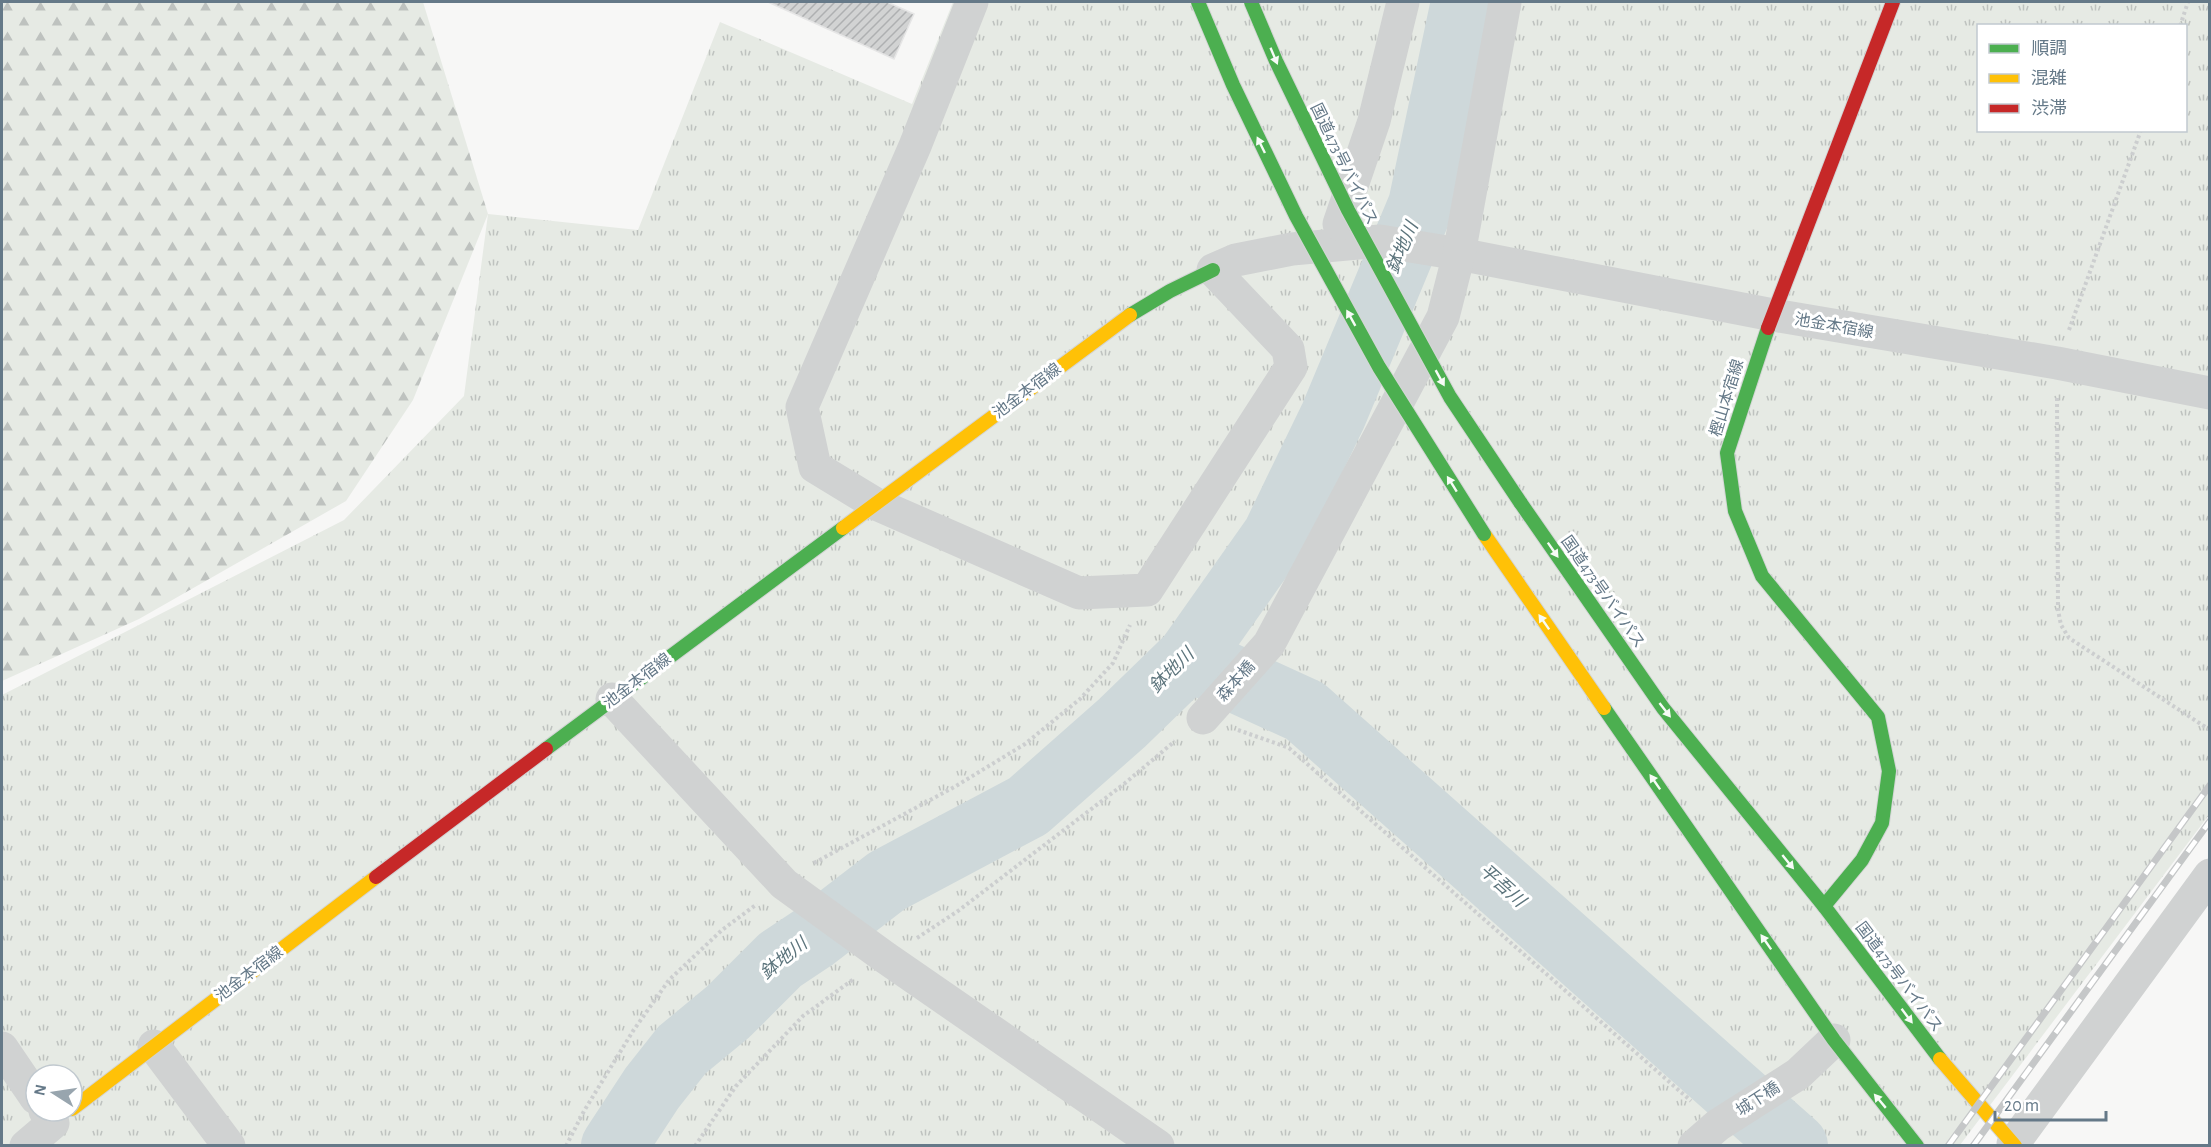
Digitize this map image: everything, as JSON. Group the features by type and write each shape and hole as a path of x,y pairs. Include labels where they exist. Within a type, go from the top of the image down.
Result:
{"main road":[{"path":"1198,2 1233,85 1296,216 1379,367 1484,534 1834,1040 1917,1146"},
{"name":"国道473号バイパス","path":"1251,2 1276,61 1348,210 1450,397 1520,502 1663,708 1824,906 1951,1073 2014,1145"},
{"name":"樫山本宿線","path":"1824,906 1862,860 1882,822 1889,771 1878,717 1762,576 1735,511 1727,453 1744,394 1773,315 1893,2"},
{"name":"池金本宿線","path":"84,1091 154,1046 612,699 1132,313 1213,270"}],"street":[{"path":"972,2 915,146 802,406 815,467 876,504 1079,593 1147,590 1291,367 1288,349 1213,270"},
{"path":"1332,245 1374,121 1403,2"},
{"name":"森本橋","path":"1203,718 1269,644 1443,317 1459,254 1505,2"},
{"name":"池金本宿線","path":"1213,270 1236,260 1292,249 1380,241 1459,254 1773,315 2056,363 2210,393"},
{"path":"612,699 784,884 886,958 1158,1146"},
{"path":"2014,1145 2210,875"},
{"name":"城下橋","path":"1706,1135 1798,1074 1834,1040"},
{"path":"154,1046 230,1146"},
{"path":"2,1048 24,1074"},
{"path":"26,1146 45,1123"}],"path":[{"path":"2181,24 2188,2"},
{"path":"2140,132 2056,363 2058,610 2061,625 2069,638 2210,729"},
{"path":"566,1146 584,1111 633,1031 669,980 722,930 819,859 956,786 1025,744 1080,699 1113,663 1147,590"},
{"path":"695,1146 736,1086 803,1016 958,911 1124,784 1203,718 1290,748 1706,1135"}],"green space":[{"path":"2,2 423,2 488,214 413,400 346,501 139,619 2,681"},
{"path":"953,2 2209,2 2209,815 1960,1145 2,1146 2,695 344,520 464,396 488,214 638,230 720,22 912,104"}],"building":[{"path":"768,2 887,2 914,14 894,59"}],"waterway":[{"name":"鉢地川","path":"614,1146 652,1088 682,1050 728,1012 780,960 813,938 887,881 1028,806 1122,723 1189,658 1275,536 1333,416 1421,205 1464,2"},
{"name":"平吾川","path":"1189,658 1305,711 1795,1146"}],"railway":[{"path":"1948,1146 2210,785"},
{"path":"1973,1146 2210,821"}],"traffic: fast":[{"path":"1198,2 1233,85 1296,216 1379,367 1484,534"},
{"path":"1251,2 1276,61 1348,210 1450,397 1520,502"},
{"path":"1130,315 1170,291 1213,270"},
{"path":"1768,328 1727,453 1735,511 1762,576 1878,717 1889,771 1882,823 1862,860 1824,906"},
{"path":"1520,502 1663,708 1824,906 1940,1059"},
{"path":"546,749 843,528"},
{"path":"1604,708 1834,1040 1917,1146"}],"traffic: slow":[{"path":"843,528 1130,315"},
{"path":"1484,534 1604,708"},
{"path":"84,1100 376,877"},
{"path":"1940,1059 2015,1146"}],"traffic: jam":[{"path":"1768,328 1893,2"},
{"path":"376,877 546,749"}]}
